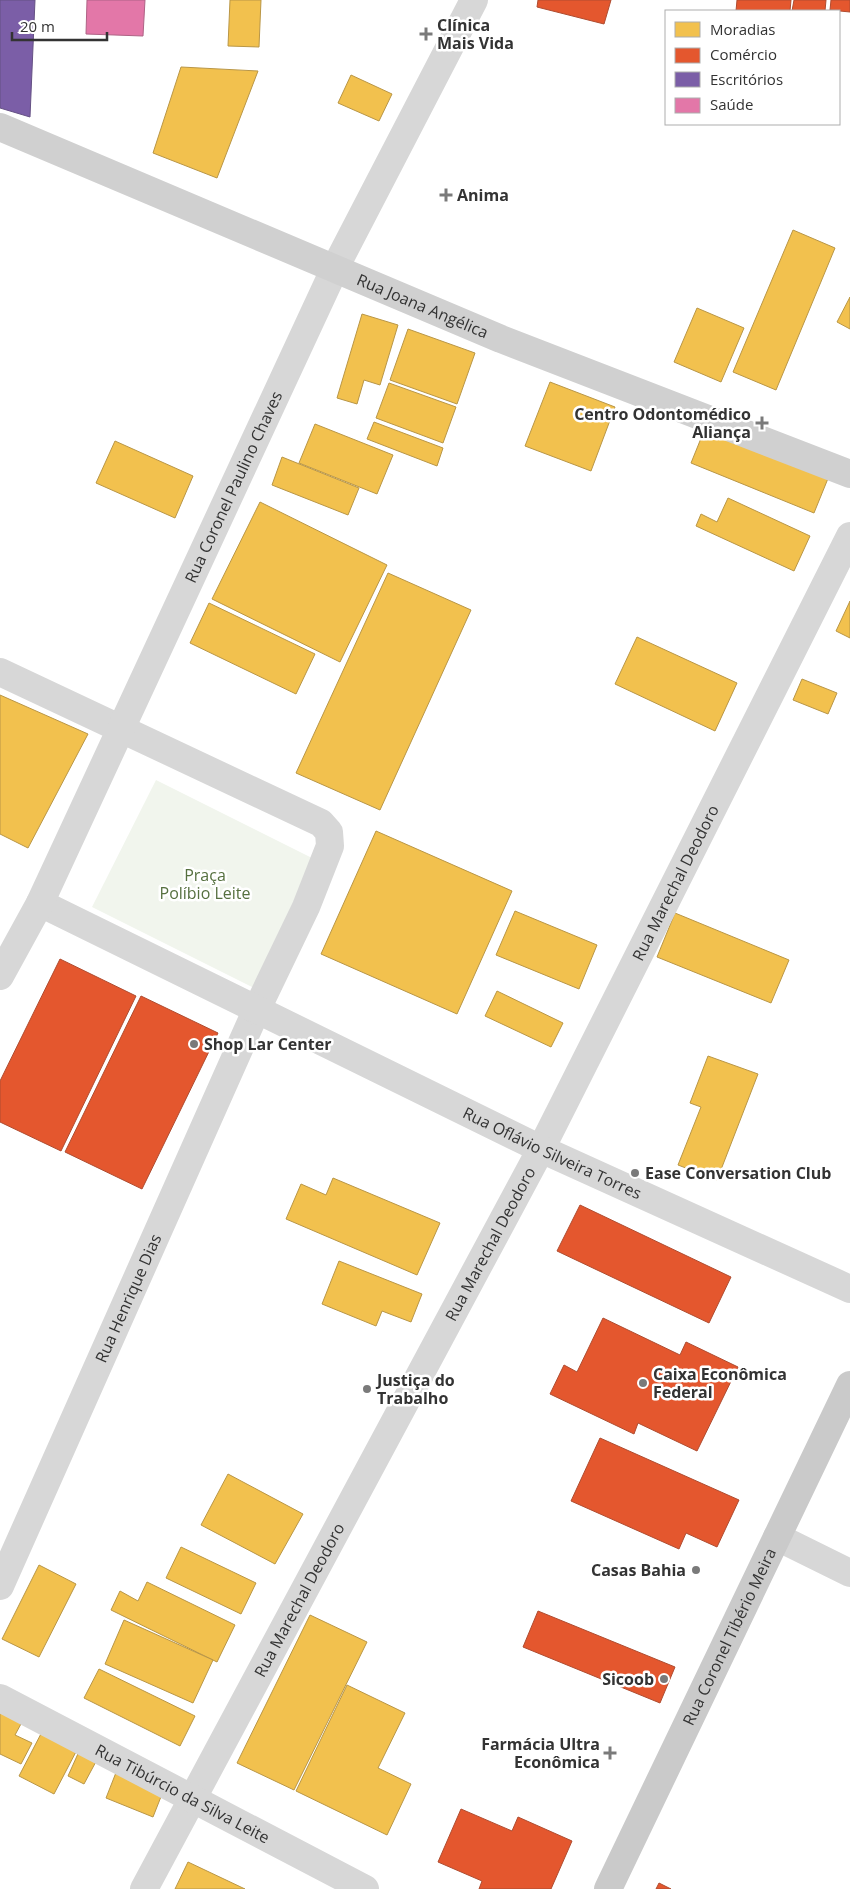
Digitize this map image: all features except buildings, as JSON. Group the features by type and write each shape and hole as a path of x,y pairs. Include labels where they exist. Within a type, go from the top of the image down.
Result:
{"main road":[{"name":"Rua Joana Angélica","path":"0,127 501,339 850,474"},
{"name":"Rua Coronel Tibério Meira","path":"608,1889 850,1385"}],"street":[{"name":"Rua Coronel Paulino Chaves","path":"0,976 40,903 119,728 335,268 474,0"},
{"name":"Rua Marechal Deodoro","path":"144,1889 541,1148 850,536"},
{"path":"0,672 322,823 329,832 330,846 306,907 256,1011 40,903"},
{"name":"Rua Oflávio Silveira Torres","path":"256,1011 541,1148 850,1289"},
{"name":"Rua Henrique Dias","path":"0,1586 256,1011"},
{"path":"777,1536 850,1573"},
{"name":"Rua Tibúrcio da Silva Leite","path":"0,1698 193,1797 349,1886"}],"green space":[{"name":"Praça Políbio Leite","path":"156,780 318,861 254,988 92,907"}],"place":[{"name":"Clínica Mais Vida","path":"426,34"},
{"name":"Anima","path":"446,195"},
{"name":"Centro Odontomédico Aliança","path":"762,423"},
{"name":"Shop Lar Center","path":"194,1044"},
{"name":"Ease Conversation Club","path":"635,1173"},
{"name":"Caixa Econômica Federal","path":"643,1383"},
{"name":"Justiça do Trabalho","path":"367,1389"},
{"name":"Casas Bahia","path":"696,1570"},
{"name":"Sicoob","path":"664,1679"},
{"name":"Farmácia Ultra Econômica","path":"610,1753"}]}
